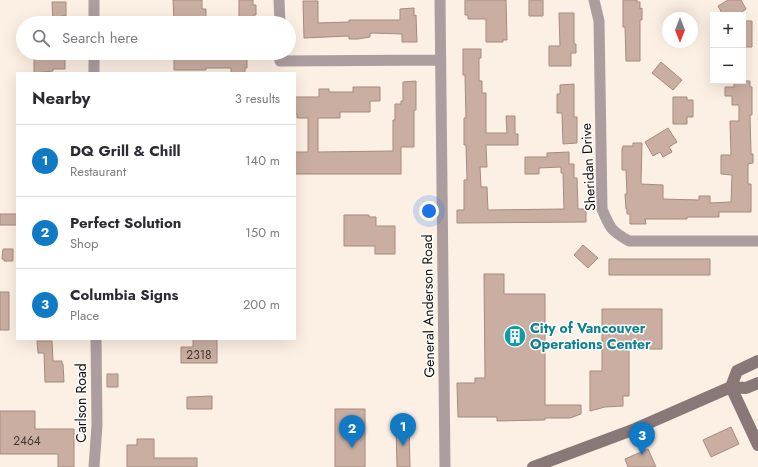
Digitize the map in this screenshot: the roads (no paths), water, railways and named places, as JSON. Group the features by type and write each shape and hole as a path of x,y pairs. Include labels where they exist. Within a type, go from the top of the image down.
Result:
{"main road":[{"path":"758,361 737,371 731,387 758,445"},
{"path":"533,467 635,429 731,387 746,388 758,383"}],"street":[{"path":"94,0 94,16"},
{"path":"279,0 280,16"},
{"name":"General Anderson Road","path":"440,0 446,467"},
{"name":"Sheridan Drive","path":"594,0 599,21 602,209 607,222 615,233 629,241 758,241"},
{"path":"296,57 440,60"},
{"path":"94,60 94,72"},
{"name":"Carlson Road","path":"94,467 97,425 96,340"}],"place":[{"name":"City of Vancouver Operations Center","path":"515,336"},
{"name":"DQ Grill & Chill","path":"403,446"},
{"name":"Perfect Solution","path":"352,448"},
{"name":"Columbia Signs","path":"642,455"}]}
